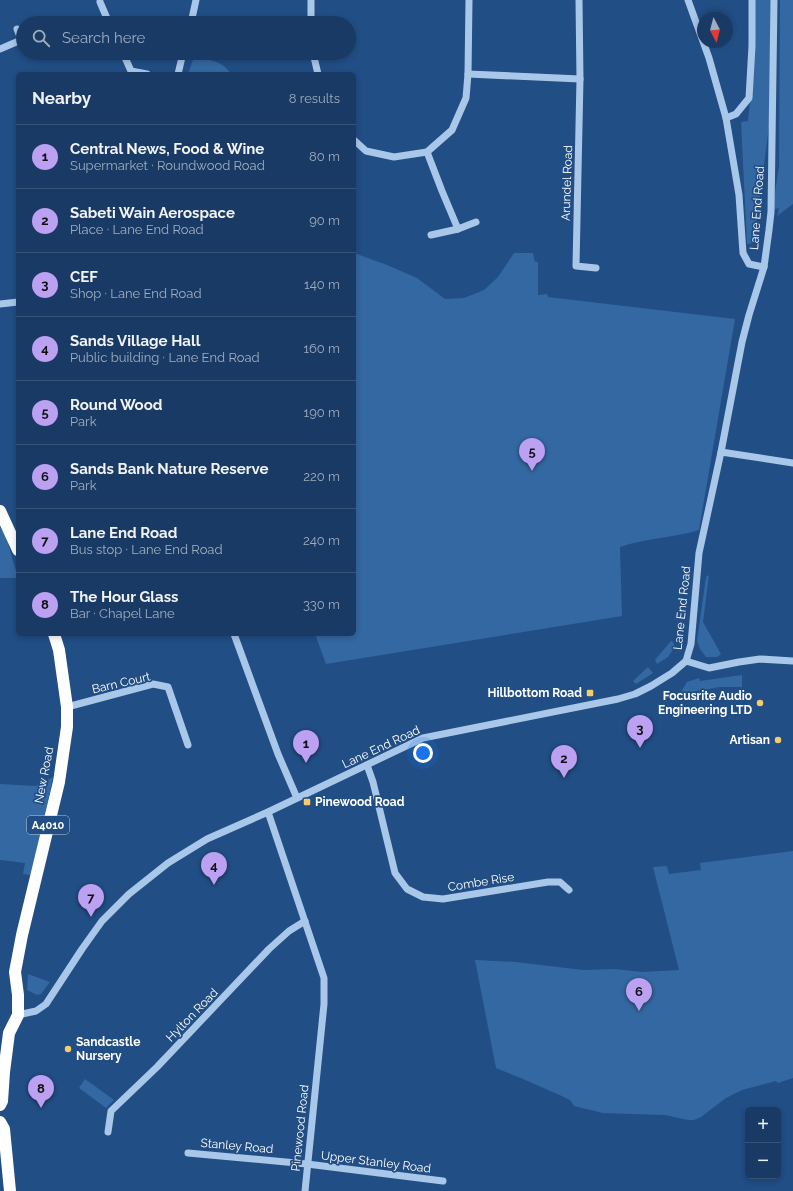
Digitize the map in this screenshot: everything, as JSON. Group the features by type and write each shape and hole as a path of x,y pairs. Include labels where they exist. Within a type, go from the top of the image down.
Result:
{"highway":[{"path":"0,511 16,546"},
{"name":"New Road","path":"18,1015 18,995 15,972 22,935 59,782 67,727 67,707 59,650 55,636"},
{"name":"A4010","path":"0,1105 2,1100 9,1033 18,1015"},
{"path":"0,1122 4,1129 10,1191"}],"street":[{"path":"193,16 196,0"},
{"path":"311,0 311,16"},
{"path":"356,142 366,151 394,158 427,152 452,130 466,98 468,74 469,0"},
{"name":"Arundel Road","path":"579,0 580,79 576,266 596,268"},
{"path":"688,0 709,58 726,118 739,195 743,253 749,264 764,267"},
{"path":"726,118 736,114 749,98 752,46 752,0"},
{"name":"Lane End Road","path":"18,1015 36,1011 46,1004 102,921 129,894 168,862 207,839 268,812 423,738 618,699 635,694 651,686 672,673 686,661 691,644 699,553 745,330 764,267 771,212 774,0"},
{"path":"100,2 106,16"},
{"path":"0,49 16,44"},
{"path":"126,60 131,70 138,72"},
{"path":"178,72 181,60"},
{"path":"314,60 317,72"},
{"path":"468,74 580,79"},
{"path":"427,152 458,229"},
{"path":"431,235 458,229 476,222"},
{"path":"0,304 16,302"},
{"path":"721,452 793,463"},
{"path":"235,636 278,754 297,798"},
{"path":"686,661 709,668 739,662 760,660 793,661"},
{"name":"Barn Court","path":"67,707 153,684 168,687 188,744"},
{"name":"Combe Rise","path":"367,765 373,782 395,873 407,888 423,897 443,900 548,882 560,882 569,890"},
{"name":"Pinewood Road","path":"268,812 324,978 324,1004 305,1191"},
{"name":"Hylton Road","path":"108,1132 111,1112 157,1067 269,949 289,931 305,921"},
{"name":"Stanley Road","path":"188,1153 307,1164"},
{"name":"Upper Stanley Road","path":"307,1164 443,1181"}],"shaded area":[{"path":"755,0 771,0 770,118 754,243 747,244 741,122 748,121 753,71"},
{"path":"780,0 793,0 793,204 777,216 779,208 772,210 779,167"},
{"path":"193,60 210,60 224,66 229,72 189,72"},
{"path":"514,253 533,253 535,262 538,262 538,295 547,294 548,297 735,319 699,530 620,547 622,616 326,664 316,636 356,636 356,254 417,278 445,299 464,298 484,290 498,277"},
{"path":"0,527 5,533 16,571 16,578 0,578"},
{"path":"709,575 703,622 721,654 717,657 706,657 700,649 697,641 706,577"},
{"path":"671,641 675,647 668,657 657,664 655,660"},
{"path":"648,667 653,673 636,684 633,681"},
{"path":"742,675 742,687 720,687 685,693 681,692 687,682 699,678 700,681"},
{"path":"53,777 36,859 30,875 23,874 25,863 0,860 0,784 36,786"},
{"path":"793,851 793,1078 778,1083 776,1081 742,1090 726,1098 701,1117 694,1120 688,1120 665,1115 603,1113 574,1106 570,1100 564,1097 496,1068 475,960 516,962 583,970 614,969 642,972 679,970 653,867 667,866 669,874 701,870 700,863"},
{"path":"28,974 50,982 41,994 37,995 27,990"},
{"path":"85,1079 114,1100 106,1108 79,1088"}],"place":[{"name":"Round Wood","path":"532,471"},
{"name":"Hillbottom Road","path":"590,693"},
{"name":"Focusrite Audio Engineering LTD","path":"760,703"},
{"name":"Artisan","path":"778,740"},
{"name":"CEF","path":"640,748"},
{"name":"Central News, Food & Wine","path":"306,763"},
{"name":"Sabeti Wain Aerospace","path":"564,778"},
{"name":"Pinewood Road","path":"307,802"},
{"name":"Sands Village Hall","path":"214,885"},
{"name":"Lane End Road","path":"91,917"},
{"name":"Sands Bank Nature Reserve","path":"639,1011"},
{"name":"Sandcastle Nursery","path":"68,1049"},
{"name":"The Hour Glass","path":"41,1108"}]}
